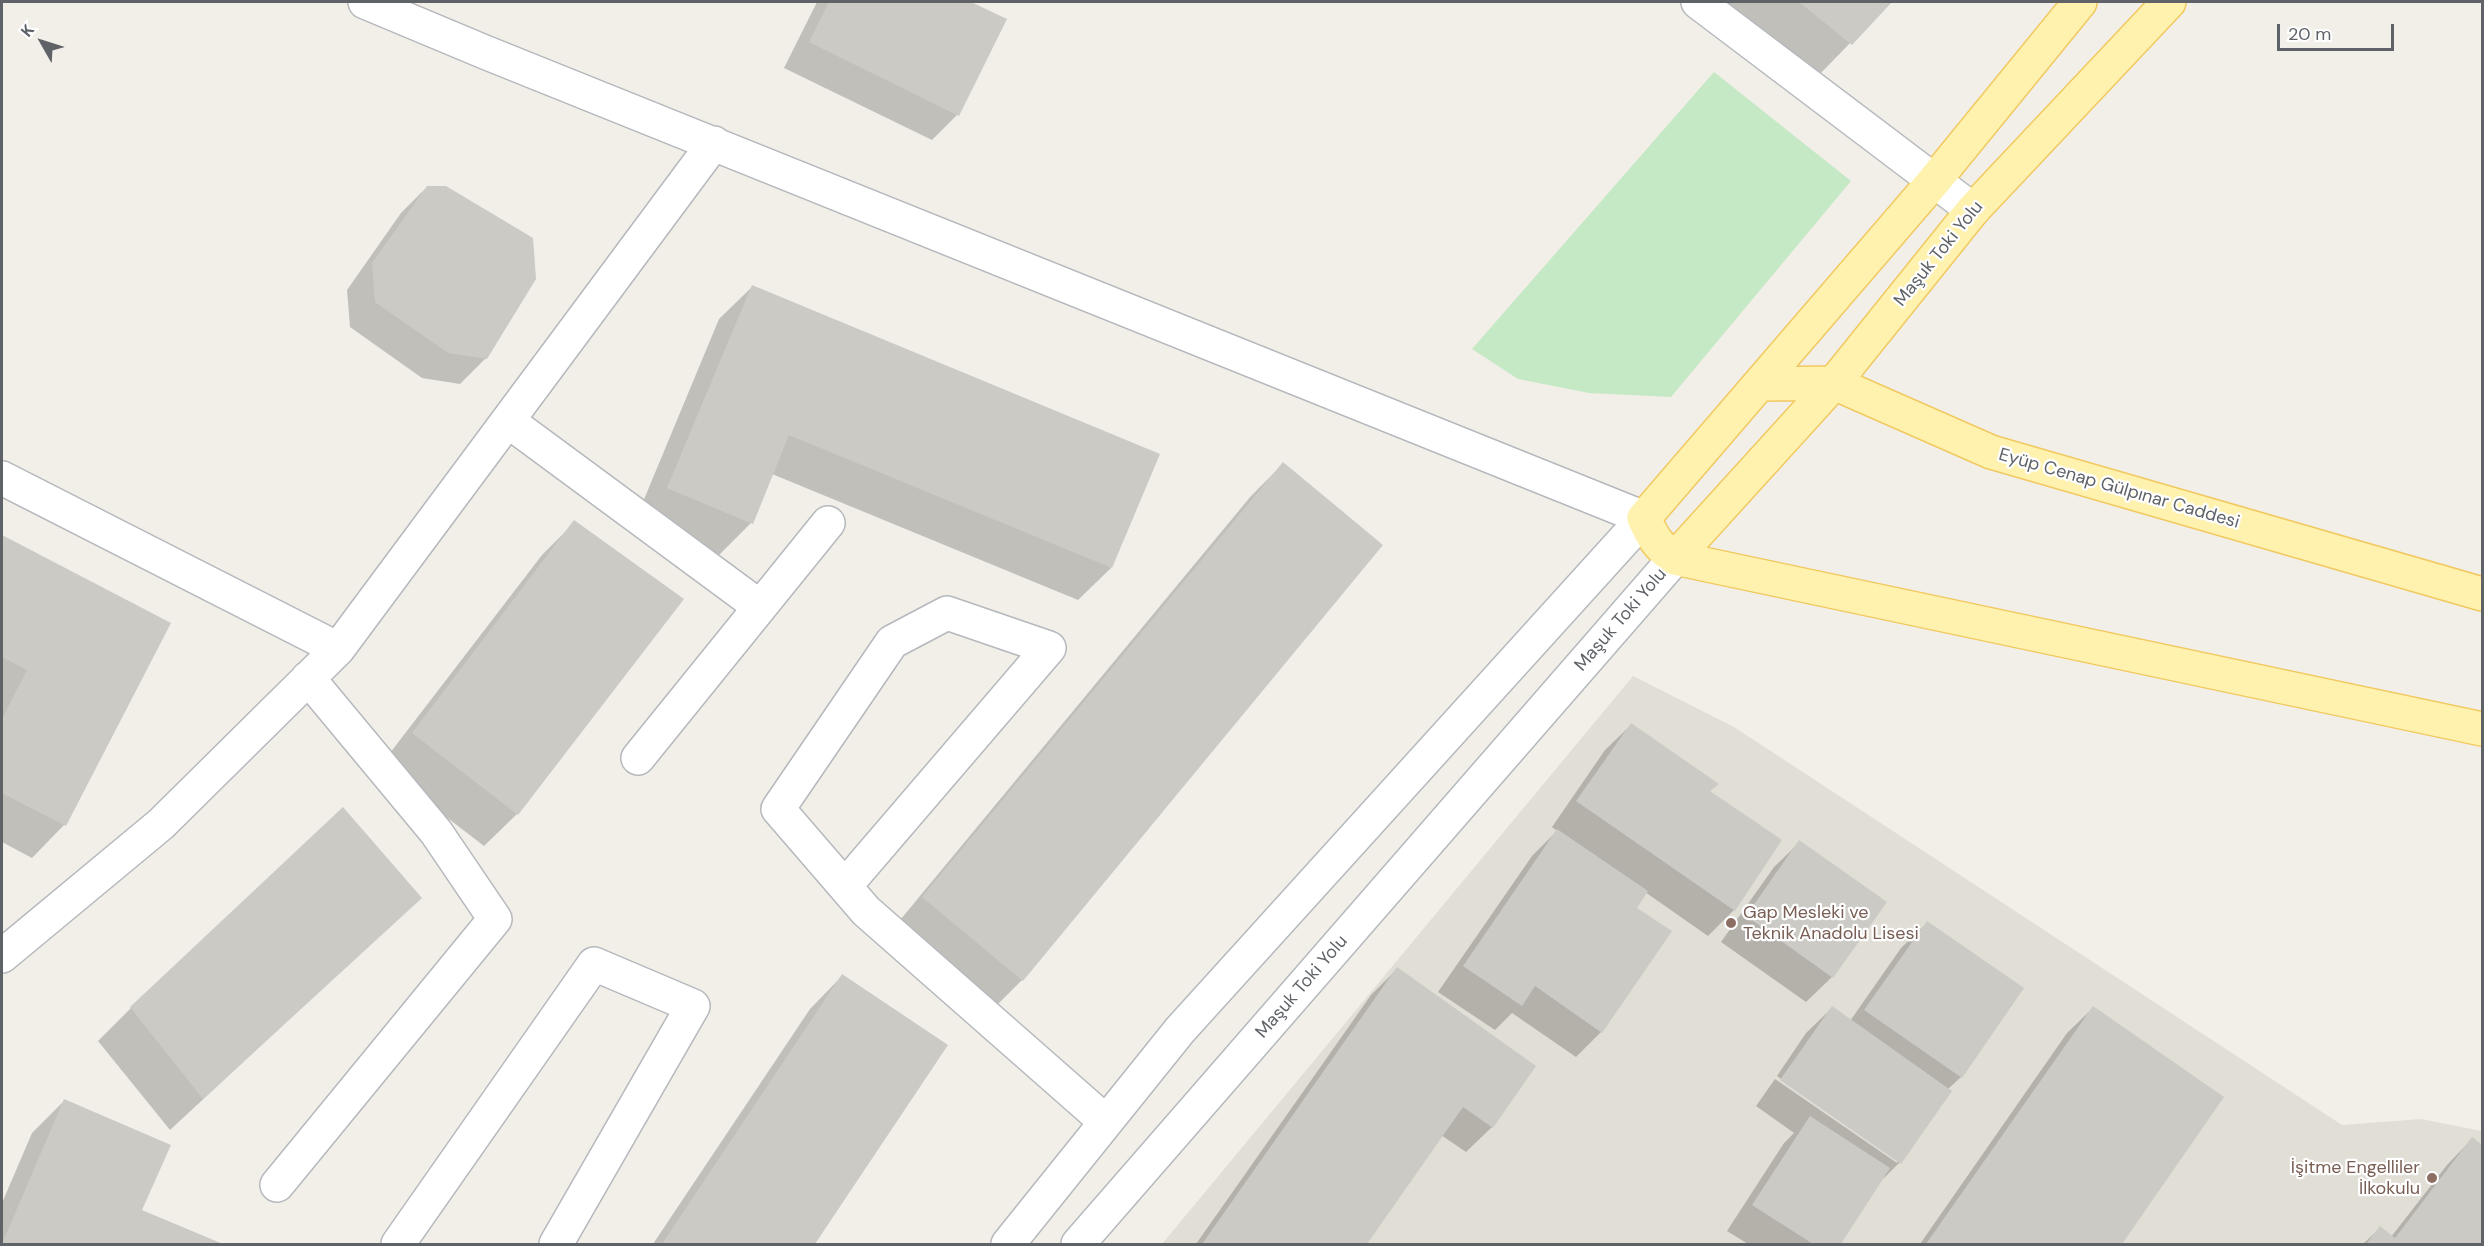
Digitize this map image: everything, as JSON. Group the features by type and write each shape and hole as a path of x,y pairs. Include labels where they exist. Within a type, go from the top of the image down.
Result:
{"main road":[{"path":"2080,2 1934,181 1644,518 1662,549 1675,558 2482,729"},
{"name":"Maşuk Toki Yolu","path":"1675,558 1834,383 1973,210 2169,2"},
{"name":"Eyüp Cenap Gülpınar Caddesi","path":"1761,384 1834,383 1991,452 2482,594"}],"street":[{"path":"365,2 1644,518 1180,1030 1008,1245"},
{"path":"1698,2 1973,210"},
{"path":"2,956 161,824 338,649 714,143"},
{"path":"508,421 760,607"},
{"path":"2,478 338,649"},
{"path":"638,758 828,523"},
{"name":"Maşuk Toki Yolu","path":"1078,1245 1675,558"},
{"path":"845,886 1049,648 947,613 892,642 778,809 866,911 1106,1122"},
{"path":"277,1185 495,919 436,832 308,678"},
{"path":"398,1245 594,964 693,1006 556,1245"}],"shaded area":[{"name":"Gap Mesleki ve Teknik Anadolu Lisesi","path":"1633,676 1734,727 2342,1125 2421,1119 2482,1131 2482,1244 1162,1244"}],"green space":[{"path":"1714,72 1851,181 1671,397 1589,393 1518,379 1472,349"}],"building":[{"path":"829,2 971,2 1007,19 959,116 809,42"},
{"path":"1799,2 1892,2 1852,45"},
{"path":"427,186 446,186 533,238 536,279 487,359 448,353 375,302 372,263"},
{"path":"752,285 1160,454 1112,568 789,435 753,524 667,488"},
{"path":"1283,462 1383,545 1023,981 922,897"},
{"path":"574,520 684,599 518,815 412,733"},
{"path":"2,535 171,623 66,826 2,793 2,719 27,670 2,657"},
{"path":"1631,723 1719,784 1710,791 1782,840 1735,911 1576,801"},
{"path":"343,807 422,898 203,1099 130,1007"},
{"path":"1557,829 1648,891 1637,908 1672,931 1602,1033 1535,986 1522,1006 1463,966"},
{"path":"1799,840 1887,902 1833,978 1746,916"},
{"path":"1927,921 2024,988 1962,1078 1864,1010"},
{"path":"1397,967 1536,1066 1493,1128 1463,1107 1367,1244 1202,1244"},
{"path":"842,974 948,1045 815,1244 662,1244"},
{"path":"1832,1006 1952,1091 1901,1164 1780,1080"},
{"path":"2093,1006 2224,1097 2122,1244 1926,1244"},
{"path":"64,1099 171,1145 142,1210 223,1244 2,1244"},
{"path":"1810,1116 1890,1168 1841,1244 1813,1244 1752,1205"},
{"path":"2472,1137 2482,1145 2482,1244 2366,1244 2380,1226 2395,1238"}],"place":[{"name":"Gap Mesleki ve Teknik Anadolu Lisesi","path":"1731,923"},
{"name":"İşitme Engelliler İlkokulu","path":"2432,1178"}]}
